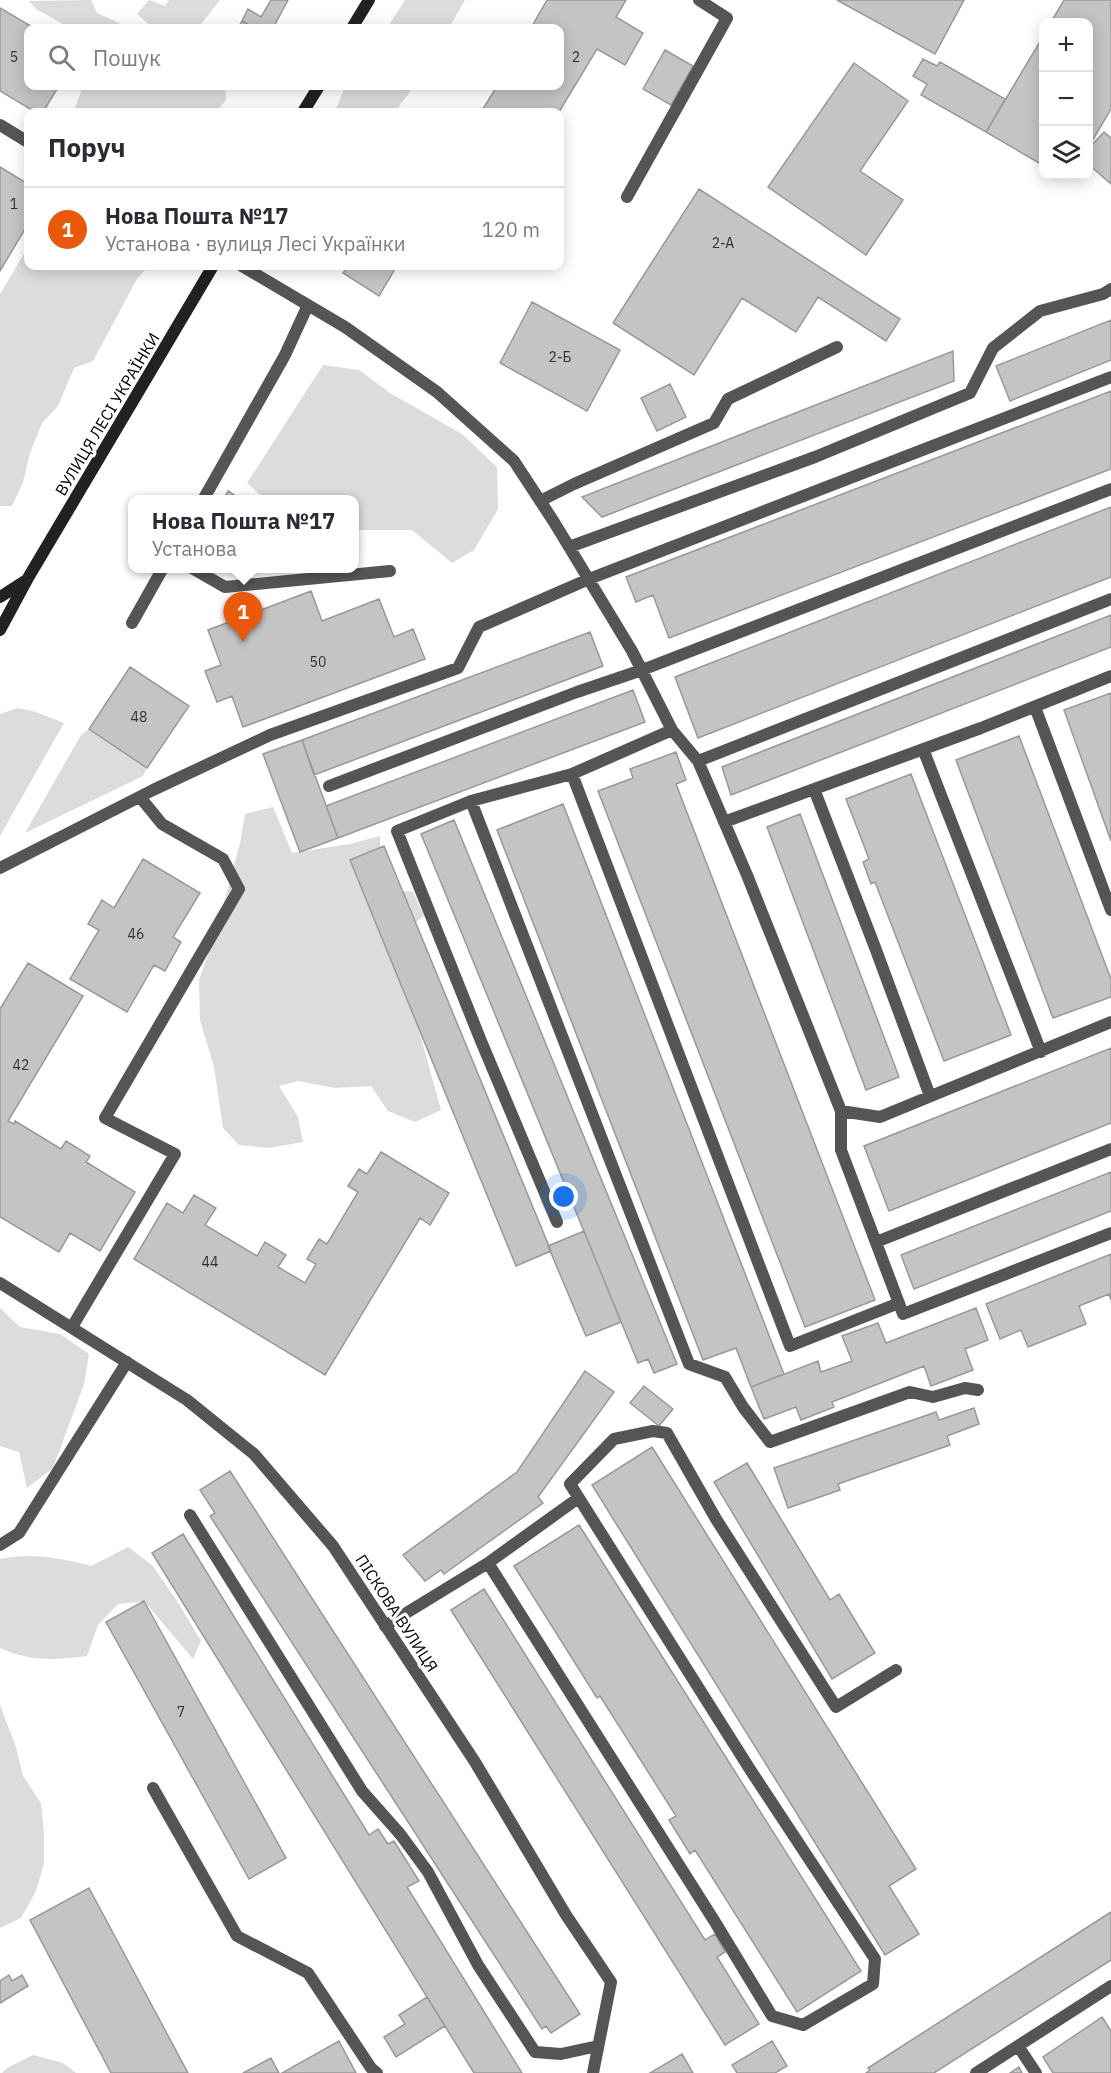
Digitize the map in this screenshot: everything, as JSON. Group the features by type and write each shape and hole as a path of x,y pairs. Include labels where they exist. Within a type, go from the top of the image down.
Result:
{"main road":[{"path":"354,24 369,0"},
{"path":"305,108 317,90"},
{"name":"ВУЛИЦЯ ЛЕСІ УКРАЇНКИ","path":"0,630 28,578 211,270"},
{"path":"0,597 28,578"}],"street":[{"path":"627,197 727,18 699,0"},
{"path":"0,125 24,140"},
{"path":"249,270 345,327 437,392 514,461 569,547 642,670 672,730 698,761 841,1111 841,1150 903,1314 1111,1233"},
{"path":"569,547 815,457 969,393 993,348 1040,311 1102,294 1111,289"},
{"path":"206,495 285,355 308,305"},
{"path":"540,501 714,423 728,399 837,347"},
{"path":"0,868 140,797 270,735 458,668 479,627 589,579 1111,377"},
{"path":"329,786 577,692 642,670 1111,489"},
{"path":"201,573 225,587 390,571"},
{"path":"132,623 160,573"},
{"path":"698,761 1111,599"},
{"path":"724,822 1035,707 1111,676"},
{"path":"1035,707 1111,910"},
{"path":"557,1222 397,831 471,801 572,774 672,730"},
{"path":"923,749 1041,1052"},
{"path":"572,774 790,1346 899,1303"},
{"path":"813,789 930,1096"},
{"path":"72,1327 175,1154 105,1118 239,889 223,859 162,824 140,797"},
{"path":"471,801 689,1364 725,1377 743,1407 770,1442 910,1392 933,1397 965,1388 978,1390"},
{"path":"841,1111 880,1117 1111,1022"},
{"path":"876,1242 1111,1149"},
{"name":"ПІСКОВА ВУЛИЦЯ","path":"0,1282 187,1400 254,1454 333,1546 475,1762 566,1915 611,1982 593,2073"},
{"path":"0,1545 19,1533 127,1362"},
{"path":"488,1563 772,2016 803,2025 873,1984 875,1959 751,1771 570,1484 614,1439 653,1431 667,1433 716,1519 836,1707 896,1670"},
{"path":"385,1626 488,1563 577,1498"},
{"path":"189,1515 362,1791 400,1834 428,1872 478,1965 535,2052 561,2054 598,2046"},
{"path":"153,1788 237,1936 308,1973 377,2073"},
{"path":"976,2073 1111,1986"},
{"path":"1018,2046 1036,2073"}],"shaded area":[{"path":"91,0 97,13 121,24 63,24 36,9 29,1"},
{"path":"149,0 165,6 169,0 220,0 201,24 148,24 137,14"},
{"path":"405,0 465,0 451,24 390,24"},
{"path":"81,90 225,90 226,100 219,108 73,108"},
{"path":"343,90 411,90 398,108 337,108"},
{"path":"24,254 24,270 145,270 137,279 93,361 74,368 58,406 42,423 30,453 23,482 12,506 0,506 0,294"},
{"path":"323,365 359,370 390,393 462,434 497,467 498,509 474,550 452,563 412,530 359,530 359,495 260,495 247,483"},
{"path":"18,708 64,723 0,836 0,714"},
{"path":"89,729 147,768 143,776 25,833 81,735"},
{"path":"273,807 292,853 350,844 380,836 381,888 413,892 424,916 402,932 404,976 441,1110 415,1122 388,1111 371,1086 335,1088 298,1081 279,1086 298,1117 303,1142 269,1148 239,1145 223,1128 214,1067 200,1020 199,980 216,932 240,843 245,814"},
{"path":"0,1308 20,1327 60,1334 89,1354 84,1384 53,1468 27,1488 19,1452 0,1446"},
{"path":"128,1547 152,1565 201,1641 193,1659 144,1601 118,1604 98,1625 87,1656 32,1658 0,1648 0,1559 22,1556 46,1557 91,1566"},
{"path":"0,1705 16,1747 23,1776 41,1803 44,1863 36,1891 21,1918 0,1928"},
{"path":"33,2055 63,2063 76,2073 2,2073 7,2068"}],"building":[{"path":"271,0 288,0 275,24 248,24 242,21 248,9 261,17"},
{"path":"547,0 626,0 616,17 643,33 625,65 597,49 561,108 483,108 495,90 564,90 564,24 533,24"},
{"path":"837,0 964,0 935,54"},
{"path":"1064,0 1111,0 1111,109 1093,140 1093,18 1053,18"},
{"path":"0,8 27,24 24,24 24,90 57,90 45,108 28,108 0,91"},
{"path":"1039,43 1039,163 986,132"},
{"path":"665,50 693,66 671,105 643,89"},
{"path":"923,59 937,66 940,62 1005,99 986,132 921,95 927,84 913,76"},
{"path":"854,63 908,101 860,171 903,200 866,255 768,187"},
{"path":"1104,132 1111,138 1111,184 1093,168 1093,144"},
{"path":"0,167 24,182 24,231 0,271"},
{"path":"699,189 900,319 886,341 818,297 796,332 742,298 694,375 613,323"},
{"path":"345,270 394,270 379,296 343,273"},
{"path":"532,302 620,350 587,411 500,363"},
{"path":"1111,320 1111,360 1010,401 996,366"},
{"path":"953,351 954,381 602,517 582,497"},
{"path":"670,384 686,417 657,431 641,398"},
{"path":"1111,391 1111,469 669,638 653,595 636,602 626,577"},
{"path":"1111,507 1111,577 698,738 675,677"},
{"path":"311,591 322,621 379,599 394,637 413,629 425,659 243,727 232,696 217,702 205,671 221,665 208,630"},
{"path":"1111,615 1111,647 731,795 722,767"},
{"path":"590,632 603,666 314,775 302,740"},
{"path":"130,667 189,706 147,768 89,729"},
{"path":"633,690 645,722 338,838 326,806"},
{"path":"1111,693 1111,841 1064,710"},
{"path":"1019,736 1111,979 1111,997 1053,1018 956,760"},
{"path":"302,740 338,838 300,852 263,754"},
{"path":"676,752 686,780 676,784 875,1300 805,1327 598,791 633,778 630,769"},
{"path":"911,774 1011,1035 944,1061 875,882 871,884 863,862 869,859 846,799"},
{"path":"563,804 784,1374 751,1387 736,1348 703,1360 497,830"},
{"path":"800,814 899,1077 866,1090 767,827"},
{"path":"454,820 677,1364 654,1373 648,1359 638,1363 421,834"},
{"path":"384,846 551,1251 516,1266 350,860"},
{"path":"143,859 200,893 173,937 181,942 165,971 154,965 127,1012 70,979 99,930 88,924 102,900 114,908"},
{"path":"28,963 83,996 8,1121 14,1124 15,1121 61,1149 66,1141 90,1156 86,1162 135,1192 100,1251 70,1233 59,1252 0,1217 0,1009"},
{"path":"1111,1048 1111,1123 889,1211 864,1146"},
{"path":"381,1152 449,1193 430,1225 420,1218 325,1375 134,1259 167,1203 183,1213 194,1195 216,1208 205,1225 257,1256 265,1242 286,1255 278,1267 305,1283 316,1264 307,1259 319,1239 327,1244 358,1192 348,1186 359,1169 367,1174"},
{"path":"1111,1172 1111,1211 914,1289 901,1255"},
{"path":"584,1231 621,1322 586,1336 548,1246"},
{"path":"1111,1254 1111,1300 1109,1294 1079,1306 1086,1324 1028,1347 1021,1330 1000,1339 986,1304"},
{"path":"976,1308 988,1340 965,1349 973,1370 931,1386 924,1366 832,1402 834,1407 801,1420 796,1407 764,1419 751,1387 818,1361 821,1372 852,1361 842,1336 878,1323 886,1343"},
{"path":"585,1371 614,1392 538,1497 543,1503 444,1574 441,1570 425,1581 403,1555 517,1472"},
{"path":"644,1386 673,1409 659,1426 630,1403"},
{"path":"974,1408 979,1424 947,1436 950,1445 838,1484 840,1490 788,1508 774,1468 936,1412 939,1420"},
{"path":"652,1447 916,1869 889,1886 919,1934 885,1955 592,1485"},
{"path":"747,1463 830,1600 839,1594 875,1653 832,1679 714,1482"},
{"path":"230,1471 580,2014 551,2033 546,2026 542,2029 210,1516 215,1513 200,1490"},
{"path":"579,1525 861,1971 797,2012 695,1850 690,1854 669,1820 676,1816 600,1696 597,1698 514,1566"},
{"path":"183,1534 369,1835 378,1829 388,1844 394,1841 419,1881 407,1887 522,2073 474,2073 152,1553"},
{"path":"484,1589 705,1940 715,1934 725,1952 717,1957 759,2024 725,2045 451,1610"},
{"path":"144,1601 286,1858 249,1879 106,1622"},
{"path":"89,1888 188,2073 111,2073 30,1920"},
{"path":"1111,1912 1111,1960 934,2073 866,2073 870,2070 868,2068"},
{"path":"9,1975 12,1981 22,1975 28,1986 0,2003 0,1981"},
{"path":"427,1997 445,2026 396,2057 384,2037 405,2024 399,2015"},
{"path":"1102,2017 1111,2031 1111,2073 1053,2073 1043,2057"},
{"path":"339,2041 356,2073 282,2073"},
{"path":"772,2041 787,2066 775,2073 737,2073 732,2065"},
{"path":"682,2054 693,2073 650,2073"},
{"path":"271,2058 279,2073 243,2073"},
{"path":"1019,2067 1022,2073 1010,2073"}],"place":[{"name":"Нова Пошта №17","path":"243,642"}]}
